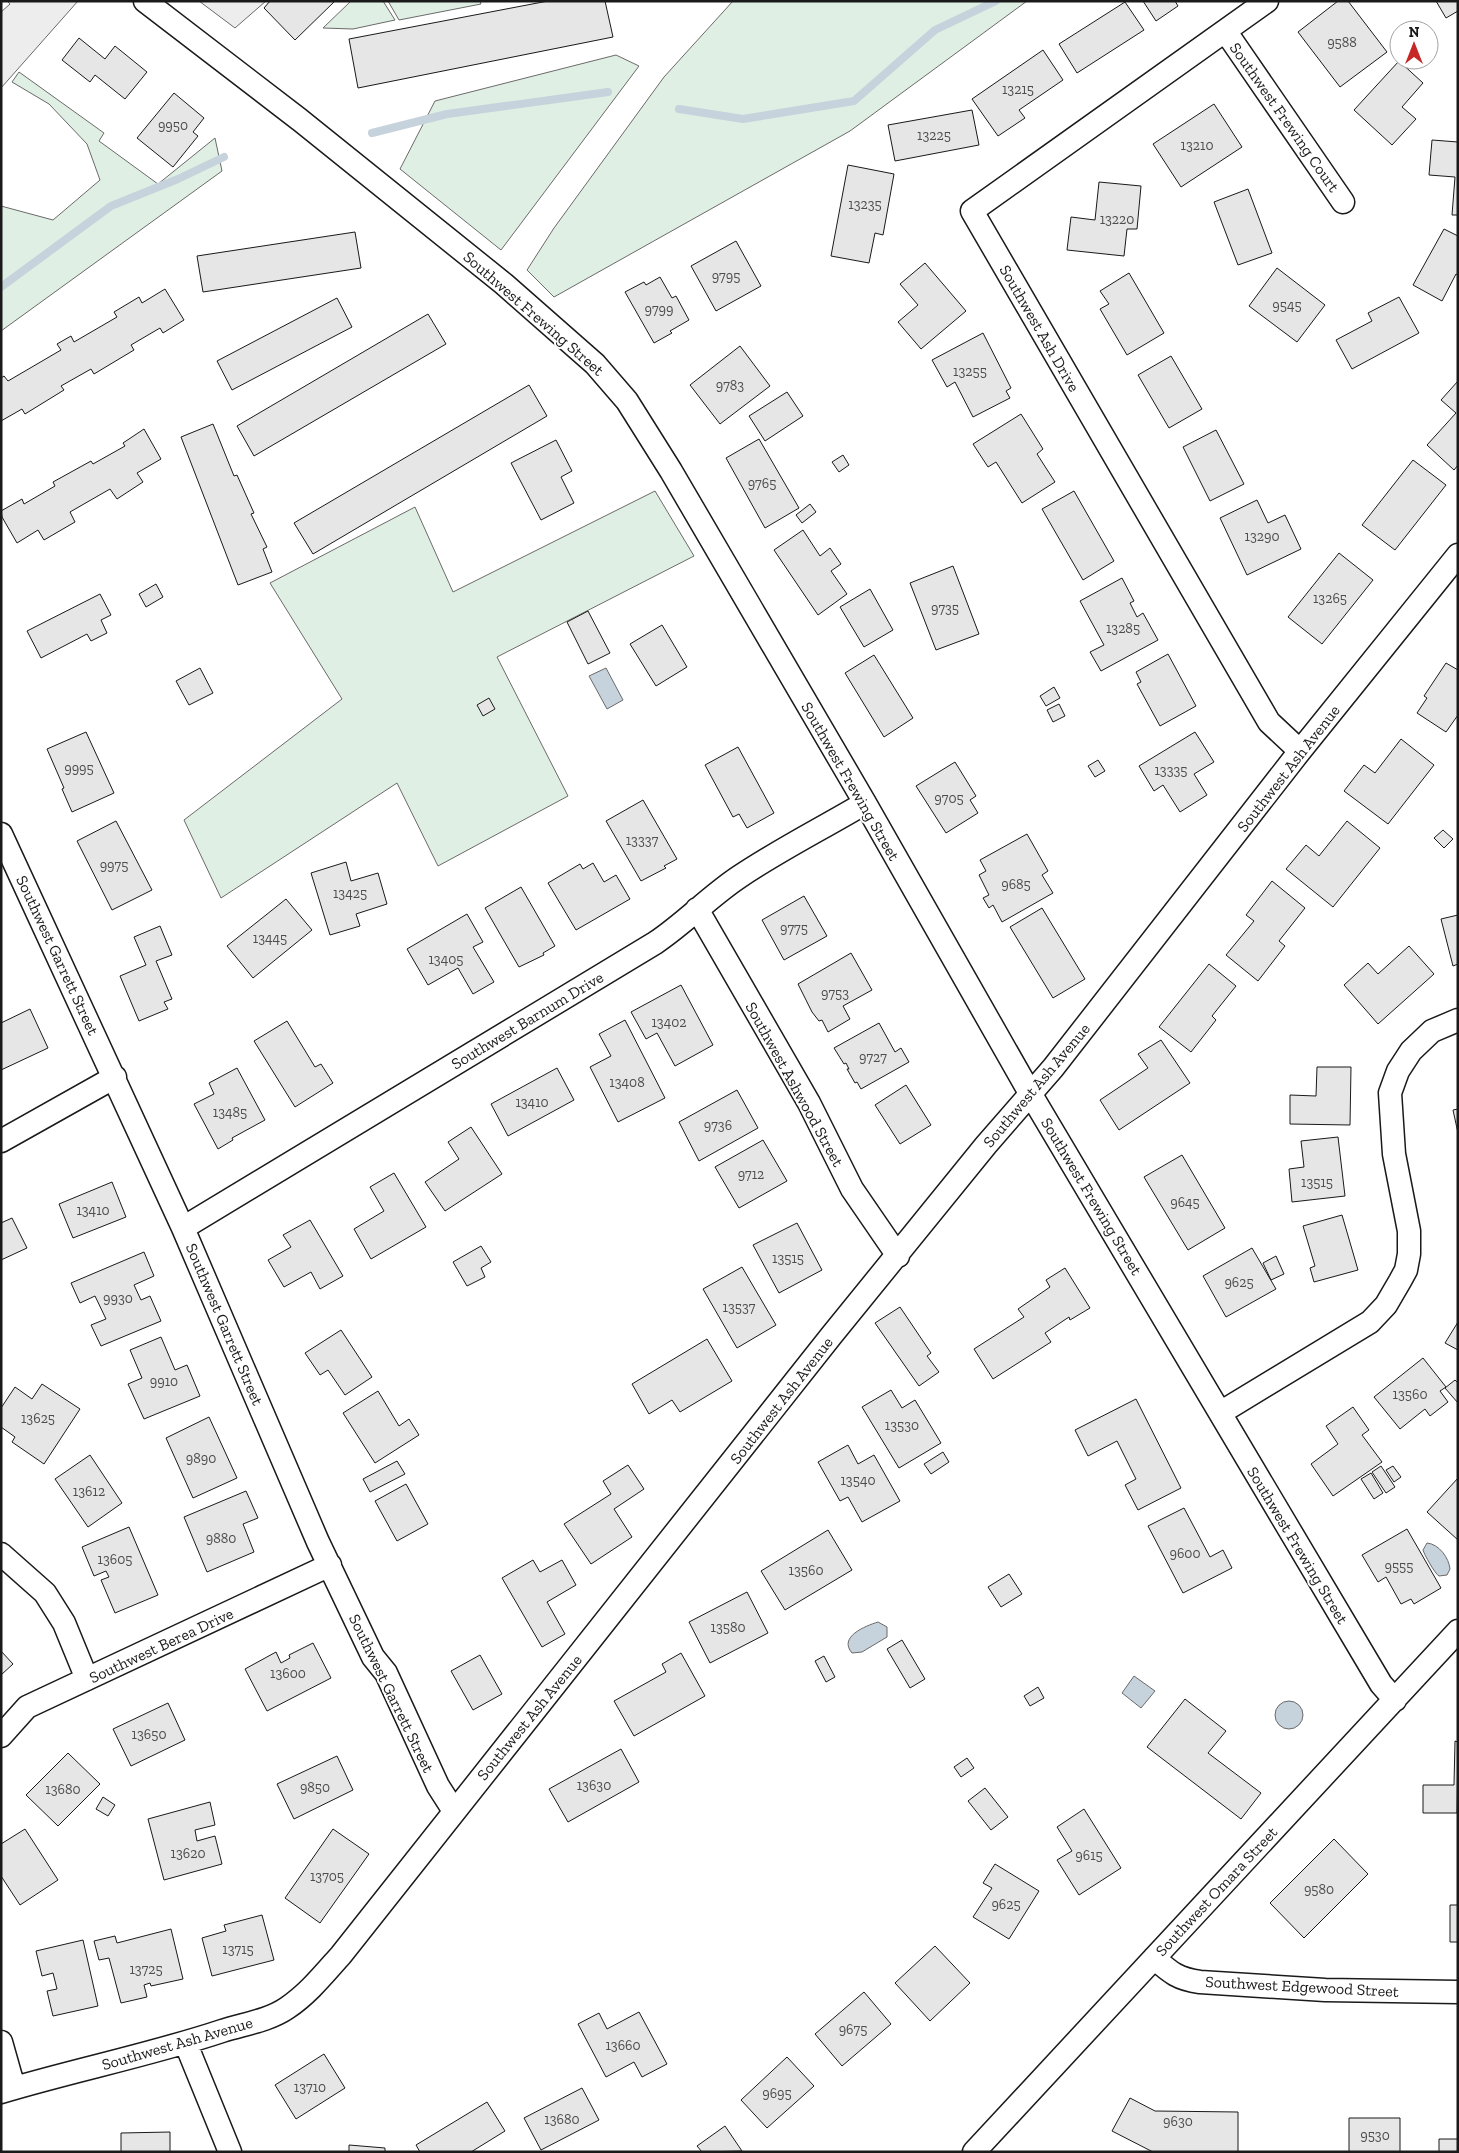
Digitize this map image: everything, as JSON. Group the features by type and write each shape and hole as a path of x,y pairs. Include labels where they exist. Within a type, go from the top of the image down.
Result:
{"street":[{"name":"Southwest Frewing Street","path":"145,1 300,120 504,284 572,343 612,383 641,422 865,804 1030,1093 1381,1684 1395,1700"},
{"name":"Southwest Ash Drive","path":"1266,1 1226,32 972,211 1269,722 1300,751"},
{"name":"Southwest Frewing Court","path":"1226,32 1343,202"},
{"name":"Southwest Ash Avenue","path":"8,2090 186,2044 285,2010 302,1997 341,1955 831,1336 1030,1093 1053,1068 1300,751 1458,556"},
{"name":"Southwest Barnum Drive","path":"183,1228 655,943 740,876 865,804"},
{"name":"Southwest Garrett Street","path":"1,834 183,1228 330,1565 373,1657 386,1673 438,1786 454,1811"},
{"name":"Southwest Ashwood Street","path":"697,909 809,1103 852,1189 898,1256"},
{"path":"1220,1413 1370,1322 1386,1305 1406,1270 1409,1254 1409,1231 1394,1154 1390,1093 1398,1071 1411,1051 1432,1031 1458,1020"},
{"path":"1,1141 115,1078"},
{"path":"1,1554 45,1593 64,1623 87,1679"},
{"name":"Southwest Berea Drive","path":"1,1736 27,1707 330,1565"},
{"name":"Southwest Omara Street","path":"974,2152 1458,1631"},
{"name":"Southwest Edgewood Street","path":"1154,1958 1173,1975 1184,1980 1200,1982 1325,1990 1458,1992"},
{"path":"1,2042 8,2090"},
{"path":"186,2044 230,2152"}],"green space":[{"path":"351,1 383,1 395,20 353,29 323,28"},
{"path":"388,1 480,1 481,4 399,20"},
{"path":"733,1 1027,1 850,131 554,297 527,270 554,228 664,77"},
{"path":"616,55 639,66 501,250 400,169 435,101"},
{"path":"19,72 104,133 99,141 158,184 215,138 222,171 1,331 1,206 53,220 100,180 87,144 49,104 12,82"},
{"path":"655,491 694,556 497,657 568,796 438,866 397,783 221,898 184,820 342,699 270,583 415,507 453,592"}],"shaded area":[{"path":"7,1 78,1 1,88 1,12 10,4"},
{"path":"199,1 266,1 235,28"},
{"path":"606,668 623,700 607,709 589,676"},
{"path":"1427,1543 1436,1546 1445,1556 1450,1569 1447,1575 1439,1576 1432,1568 1423,1550"},
{"path":"878,1622 887,1627 887,1637 862,1652 852,1653 848,1642 851,1637 860,1629"},
{"path":"1134,1676 1155,1691 1141,1708 1122,1693"},
{"path":"1289,1701 1299,1705 1303,1715 1299,1725 1289,1729 1279,1725 1275,1715 1279,1705"}],"building":[{"path":"270,1 335,1 295,40 264,8"},
{"path":"548,1 605,1 613,37 358,88 349,39"},
{"path":"1143,1 1175,1 1178,6 1156,21"},
{"path":"1338,1 1348,1 1387,52 1340,87 1298,32"},
{"path":"1436,1 1458,1 1458,11 1446,18"},
{"path":"1125,2 1144,30 1077,73 1059,44"},
{"path":"79,38 105,59 115,46 147,72 125,99 95,75 90,82 62,60"},
{"path":"1043,50 1063,80 1019,110 1025,118 998,136 972,99"},
{"path":"1391,70 1409,70 1423,83 1402,107 1416,119 1392,145 1354,110"},
{"path":"174,93 204,118 193,132 198,136 173,167 137,138"},
{"path":"1214,104 1242,147 1181,187 1153,144"},
{"path":"972,110 979,145 895,161 888,125"},
{"path":"1432,140 1458,142 1458,215 1452,215 1455,177 1429,175"},
{"path":"848,165 894,174 883,235 875,233 869,263 831,256"},
{"path":"1099,182 1141,186 1137,229 1127,229 1124,256 1067,250 1071,217 1095,220"},
{"path":"1248,189 1272,253 1238,265 1214,202"},
{"path":"1444,229 1458,236 1458,275 1456,274 1442,301 1413,285"},
{"path":"355,232 361,268 203,292 197,256"},
{"path":"736,241 761,286 716,311 691,266"},
{"path":"925,263 966,311 921,349 898,322 918,305 900,284"},
{"path":"1277,268 1325,305 1297,342 1249,306"},
{"path":"1129,273 1164,333 1127,355 1100,309 1109,304 1100,291"},
{"path":"660,277 672,298 676,296 689,320 670,331 672,333 654,343 625,292 644,282 646,285"},
{"path":"165,289 184,320 163,333 160,328 131,345 134,350 94,374 91,369 61,386 64,390 25,414 22,409 1,421 1,378 4,376 8,381 61,350 57,344 71,336 74,342 117,317 114,312 139,297 142,303"},
{"path":"1399,297 1419,333 1352,369 1336,340 1372,321 1368,313"},
{"path":"337,298 352,327 232,390 217,361"},
{"path":"428,314 446,344 254,456 237,426"},
{"path":"983,333 1011,388 1006,391 1010,398 973,417 955,382 947,387 932,360"},
{"path":"740,346 770,386 720,424 690,385"},
{"path":"1171,356 1202,409 1169,428 1138,375"},
{"path":"1458,381 1458,465 1454,470 1427,445 1456,413 1441,400"},
{"path":"529,385 547,416 313,554 294,523"},
{"path":"787,392 803,416 765,441 749,416"},
{"path":"1021,414 1043,449 1037,454 1055,482 1022,503 996,462 988,467 973,444"},
{"path":"213,424 234,476 237,475 254,513 251,514 267,547 263,549 272,572 238,585 181,437"},
{"path":"144,429 161,459 137,473 143,482 117,499 110,489 70,512 75,522 44,540 38,530 17,543 2,517 1,511 22,499 24,504 55,486 53,482 91,461 93,464 125,446 123,443"},
{"path":"1216,430 1244,484 1210,501 1183,447"},
{"path":"759,439 799,508 765,528 726,458"},
{"path":"556,440 572,471 561,477 574,503 541,520 511,463"},
{"path":"843,455 849,465 839,472 832,462"},
{"path":"1413,460 1446,485 1395,550 1362,525"},
{"path":"1074,491 1114,561 1083,580 1042,509"},
{"path":"1257,500 1268,523 1285,515 1301,549 1247,575 1220,518"},
{"path":"810,504 816,512 802,523 796,515"},
{"path":"803,530 820,556 830,548 841,564 831,571 847,594 818,615 774,550"},
{"path":"1339,553 1373,580 1322,644 1288,617"},
{"path":"953,566 979,634 936,650 910,583"},
{"path":"1122,578 1134,601 1130,603 1137,617 1143,613 1158,640 1101,671 1090,652 1104,645 1080,601"},
{"path":"156,584 163,597 146,607 139,594"},
{"path":"870,589 893,630 864,647 840,607"},
{"path":"100,594 111,615 101,620 107,633 91,641 87,634 41,658 27,631"},
{"path":"588,611 610,653 588,664 567,622"},
{"path":"662,625 687,667 656,686 630,644"},
{"path":"1168,654 1196,706 1160,726 1137,684 1141,682 1136,672"},
{"path":"874,655 913,718 884,737 845,673"},
{"path":"1446,663 1458,670 1458,715 1446,732 1417,713 1427,698 1424,696"},
{"path":"200,668 213,693 189,705 176,681"},
{"path":"1054,687 1060,698 1046,706 1040,696"},
{"path":"489,698 495,709 483,716 477,705"},
{"path":"1059,704 1065,716 1053,722 1047,710"},
{"path":"86,732 114,793 72,812 47,749"},
{"path":"1195,732 1214,762 1194,774 1207,795 1180,812 1163,785 1154,791 1139,766"},
{"path":"1401,739 1434,765 1388,824 1344,791 1364,765 1375,773"},
{"path":"738,747 774,813 747,828 739,814 733,817 705,765"},
{"path":"1098,760 1105,771 1095,777 1088,766"},
{"path":"955,762 976,796 970,800 978,813 946,833 916,786"},
{"path":"643,800 677,859 664,866 666,868 641,881 606,821"},
{"path":"116,821 152,890 112,910 77,841"},
{"path":"1347,821 1380,848 1333,907 1286,869 1306,845 1319,856"},
{"path":"1443,830 1453,839 1444,848 1434,838"},
{"path":"1027,834 1048,871 1042,875 1053,893 1002,922 993,905 989,908 983,898 989,895 979,875 986,871 980,860"},
{"path":"346,862 351,881 378,873 387,904 356,914 360,926 330,935 311,873"},
{"path":"593,863 604,882 616,875 630,899 576,930 548,883 580,864 583,869"},
{"path":"1272,881 1305,908 1279,941 1285,946 1258,981 1226,955 1254,921 1246,915"},
{"path":"521,887 555,946 543,953 544,955 519,967 485,908"},
{"path":"804,896 827,936 784,960 762,920"},
{"path":"286,899 312,930 253,978 227,946"},
{"path":"1042,908 1085,979 1053,998 1010,927"},
{"path":"467,914 483,942 473,947 494,982 473,994 458,968 428,985 407,949"},
{"path":"1458,915 1458,964 1453,966 1441,919"},
{"path":"160,926 172,955 156,961 172,999 164,1002 168,1009 139,1021 120,976 146,965 134,937"},
{"path":"1409,946 1434,974 1378,1024 1344,985 1368,963 1378,974"},
{"path":"851,953 872,990 843,1006 850,1019 828,1032 822,1020 819,1021 812,1012 798,984"},
{"path":"1209,964 1236,986 1212,1016 1216,1020 1191,1052 1159,1027"},
{"path":"681,985 713,1045 675,1066 657,1033 646,1039 631,1012"},
{"path":"30,1009 48,1048 1,1070 1,1023"},
{"path":"625,1020 665,1098 618,1122 590,1067 611,1056 599,1034"},
{"path":"287,1021 315,1067 321,1064 333,1083 295,1107 254,1041"},
{"path":"879,1023 895,1052 901,1048 909,1062 861,1089 857,1082 855,1083 847,1069 849,1069 846,1063 844,1064 834,1048"},
{"path":"1161,1040 1190,1083 1119,1130 1100,1100 1148,1068 1138,1054"},
{"path":"1317,1067 1351,1067 1350,1125 1290,1124 1290,1095 1316,1096"},
{"path":"237,1068 265,1120 232,1138 233,1140 218,1149 194,1104 214,1094 209,1083"},
{"path":"557,1068 574,1100 508,1136 491,1104"},
{"path":"906,1085 931,1125 900,1144 875,1105"},
{"path":"737,1090 758,1128 699,1161 679,1122"},
{"path":"1458,1109 1458,1133 1453,1110"},
{"path":"471,1127 502,1174 445,1211 425,1182 459,1159 448,1142"},
{"path":"1338,1137 1345,1196 1292,1202 1289,1169 1304,1167 1301,1141"},
{"path":"763,1140 787,1181 739,1208 715,1167"},
{"path":"1182,1155 1225,1228 1188,1250 1144,1177"},
{"path":"394,1173 426,1227 371,1259 354,1229 384,1211 370,1187"},
{"path":"112,1182 126,1217 73,1238 59,1204"},
{"path":"1342,1215 1358,1270 1314,1282 1310,1268 1315,1266 1303,1226"},
{"path":"12,1218 27,1248 1,1260 1,1223"},
{"path":"310,1220 343,1276 320,1289 311,1272 284,1287 268,1260 291,1247 283,1235"},
{"path":"797,1223 822,1270 779,1293 753,1245"},
{"path":"481,1246 491,1262 481,1268 485,1277 467,1286 453,1262"},
{"path":"1252,1248 1276,1289 1226,1317 1203,1276"},
{"path":"144,1252 154,1276 134,1285 141,1300 150,1296 161,1321 101,1346 91,1325 106,1319 95,1296 80,1303 71,1283"},
{"path":"1276,1256 1284,1274 1271,1280 1263,1263"},
{"path":"742,1267 776,1325 737,1348 703,1289"},
{"path":"1065,1268 1090,1308 1070,1320 1069,1317 1045,1333 1051,1342 993,1379 974,1349 1024,1317 1018,1309 1050,1287 1046,1280"},
{"path":"900,1307 931,1353 927,1356 939,1372 919,1386 875,1323"},
{"path":"1458,1322 1458,1350 1445,1343"},
{"path":"341,1330 372,1377 345,1395 328,1370 320,1375 305,1353"},
{"path":"161,1337 175,1370 187,1365 200,1396 144,1419 128,1384 142,1378 130,1350"},
{"path":"707,1339 732,1381 680,1412 672,1400 649,1414 632,1384"},
{"path":"1423,1358 1446,1387 1440,1391 1448,1402 1430,1416 1425,1409 1400,1429 1374,1397"},
{"path":"1455,1380 1458,1383 1458,1403 1445,1388"},
{"path":"42,1384 80,1409 44,1464 12,1442 15,1437 1,1427 1,1408 15,1387 32,1399"},
{"path":"891,1390 902,1408 915,1400 941,1443 899,1468 862,1407"},
{"path":"378,1391 399,1426 409,1419 419,1435 375,1463 343,1413"},
{"path":"1136,1399 1181,1488 1138,1510 1125,1485 1136,1479 1117,1441 1088,1456 1075,1430"},
{"path":"1353,1407 1369,1430 1362,1435 1382,1462 1333,1496 1311,1464 1338,1444 1326,1426"},
{"path":"209,1417 237,1478 193,1498 166,1438"},
{"path":"848,1445 858,1464 874,1455 900,1501 862,1522 848,1497 840,1501 818,1462"},
{"path":"943,1452 949,1462 931,1474 924,1464"},
{"path":"90,1455 122,1503 88,1527 55,1479"},
{"path":"397,1461 405,1474 370,1492 363,1479"},
{"path":"628,1465 644,1489 614,1509 632,1537 591,1564 564,1524 611,1494 603,1481"},
{"path":"1381,1466 1395,1487 1386,1493 1372,1472"},
{"path":"1393,1466 1401,1477 1394,1482 1386,1470"},
{"path":"1371,1473 1383,1493 1374,1499 1361,1479"},
{"path":"1458,1478 1458,1540 1427,1512"},
{"path":"406,1484 428,1524 397,1541 375,1501"},
{"path":"246,1491 258,1518 243,1524 254,1552 207,1572 184,1517"},
{"path":"1184,1508 1210,1557 1223,1550 1232,1568 1183,1593 1148,1526"},
{"path":"129,1527 158,1595 115,1613 101,1580 109,1577 106,1571 94,1576 82,1547"},
{"path":"1407,1529 1441,1588 1414,1604 1411,1599 1401,1604 1386,1577 1378,1582 1362,1555"},
{"path":"828,1530 852,1570 785,1610 761,1571"},
{"path":"533,1560 540,1572 562,1560 576,1585 547,1602 565,1634 542,1647 502,1578"},
{"path":"1009,1574 1022,1594 1001,1607 988,1587"},
{"path":"747,1592 768,1633 710,1663 689,1622"},
{"path":"902,1640 925,1679 910,1688 887,1649"},
{"path":"313,1643 331,1678 267,1711 245,1669 276,1652 281,1663 290,1658 289,1655"},
{"path":"1,1651 13,1664 1,1675"},
{"path":"681,1653 705,1696 634,1736 614,1701 666,1672 662,1664"},
{"path":"480,1655 502,1694 473,1710 451,1671"},
{"path":"824,1656 835,1677 826,1682 815,1661"},
{"path":"1038,1687 1044,1698 1030,1706 1024,1696"},
{"path":"1185,1699 1226,1731 1208,1753 1261,1793 1241,1819 1147,1747"},
{"path":"168,1703 185,1740 131,1766 113,1729"},
{"path":"1455,1741 1458,1742 1457,1813 1423,1813 1423,1785 1454,1785"},
{"path":"621,1749 639,1782 568,1822 549,1789"},
{"path":"68,1753 100,1784 58,1826 26,1795"},
{"path":"337,1756 353,1790 294,1819 277,1784"},
{"path":"967,1758 974,1768 961,1777 954,1767"},
{"path":"985,1788 1008,1817 991,1830 968,1801"},
{"path":"103,1797 115,1805 108,1816 96,1809"},
{"path":"210,1802 215,1825 195,1830 197,1841 215,1836 222,1864 164,1880 148,1819"},
{"path":"1084,1809 1121,1868 1079,1895 1057,1860 1072,1851 1057,1827"},
{"path":"25,1829 58,1880 20,1905 1,1876 1,1844"},
{"path":"333,1829 369,1854 320,1923 285,1898"},
{"path":"1334,1839 1368,1874 1304,1938 1270,1903"},
{"path":"995,1864 1039,1891 1009,1939 973,1917 992,1888 983,1883"},
{"path":"1450,1905 1458,1905 1458,1942 1450,1942"},
{"path":"262,1915 274,1960 212,1976 202,1938 226,1931 224,1925"},
{"path":"171,1929 183,1979 151,1986 150,1983 144,1985 147,1997 121,2003 109,1958 99,1960 94,1941 115,1936 117,1943"},
{"path":"83,1940 98,2006 53,2016 47,1991 57,1989 53,1973 42,1976 36,1951"},
{"path":"935,1946 970,1983 930,2021 895,1983"},
{"path":"864,1992 891,2024 842,2066 815,2034"},
{"path":"639,2012 667,2064 642,2077 634,2062 606,2077 578,2024 599,2013 607,2029"},
{"path":"324,2054 345,2088 296,2119 275,2085"},
{"path":"787,2057 814,2086 767,2128 741,2100"},
{"path":"582,2088 599,2120 541,2150 524,2118"},
{"path":"1130,2098 1155,2111 1238,2112 1238,2152 1153,2152 1112,2131"},
{"path":"487,2102 505,2131 471,2152 420,2152 416,2145"},
{"path":"1349,2118 1400,2118 1400,2152 1349,2152"},
{"path":"725,2126 742,2151 702,2152 697,2146"},
{"path":"170,2132 170,2152 121,2152 121,2133"},
{"path":"1439,2139 1458,2139 1458,2152 1439,2152"},
{"path":"349,2145 385,2148 385,2152 349,2152"}],"waterway":[{"path":"679,109 743,119 854,101 935,30 996,1"},
{"path":"372,133 447,114 608,92"},
{"path":"1,287 111,206 178,179 224,157"}]}
